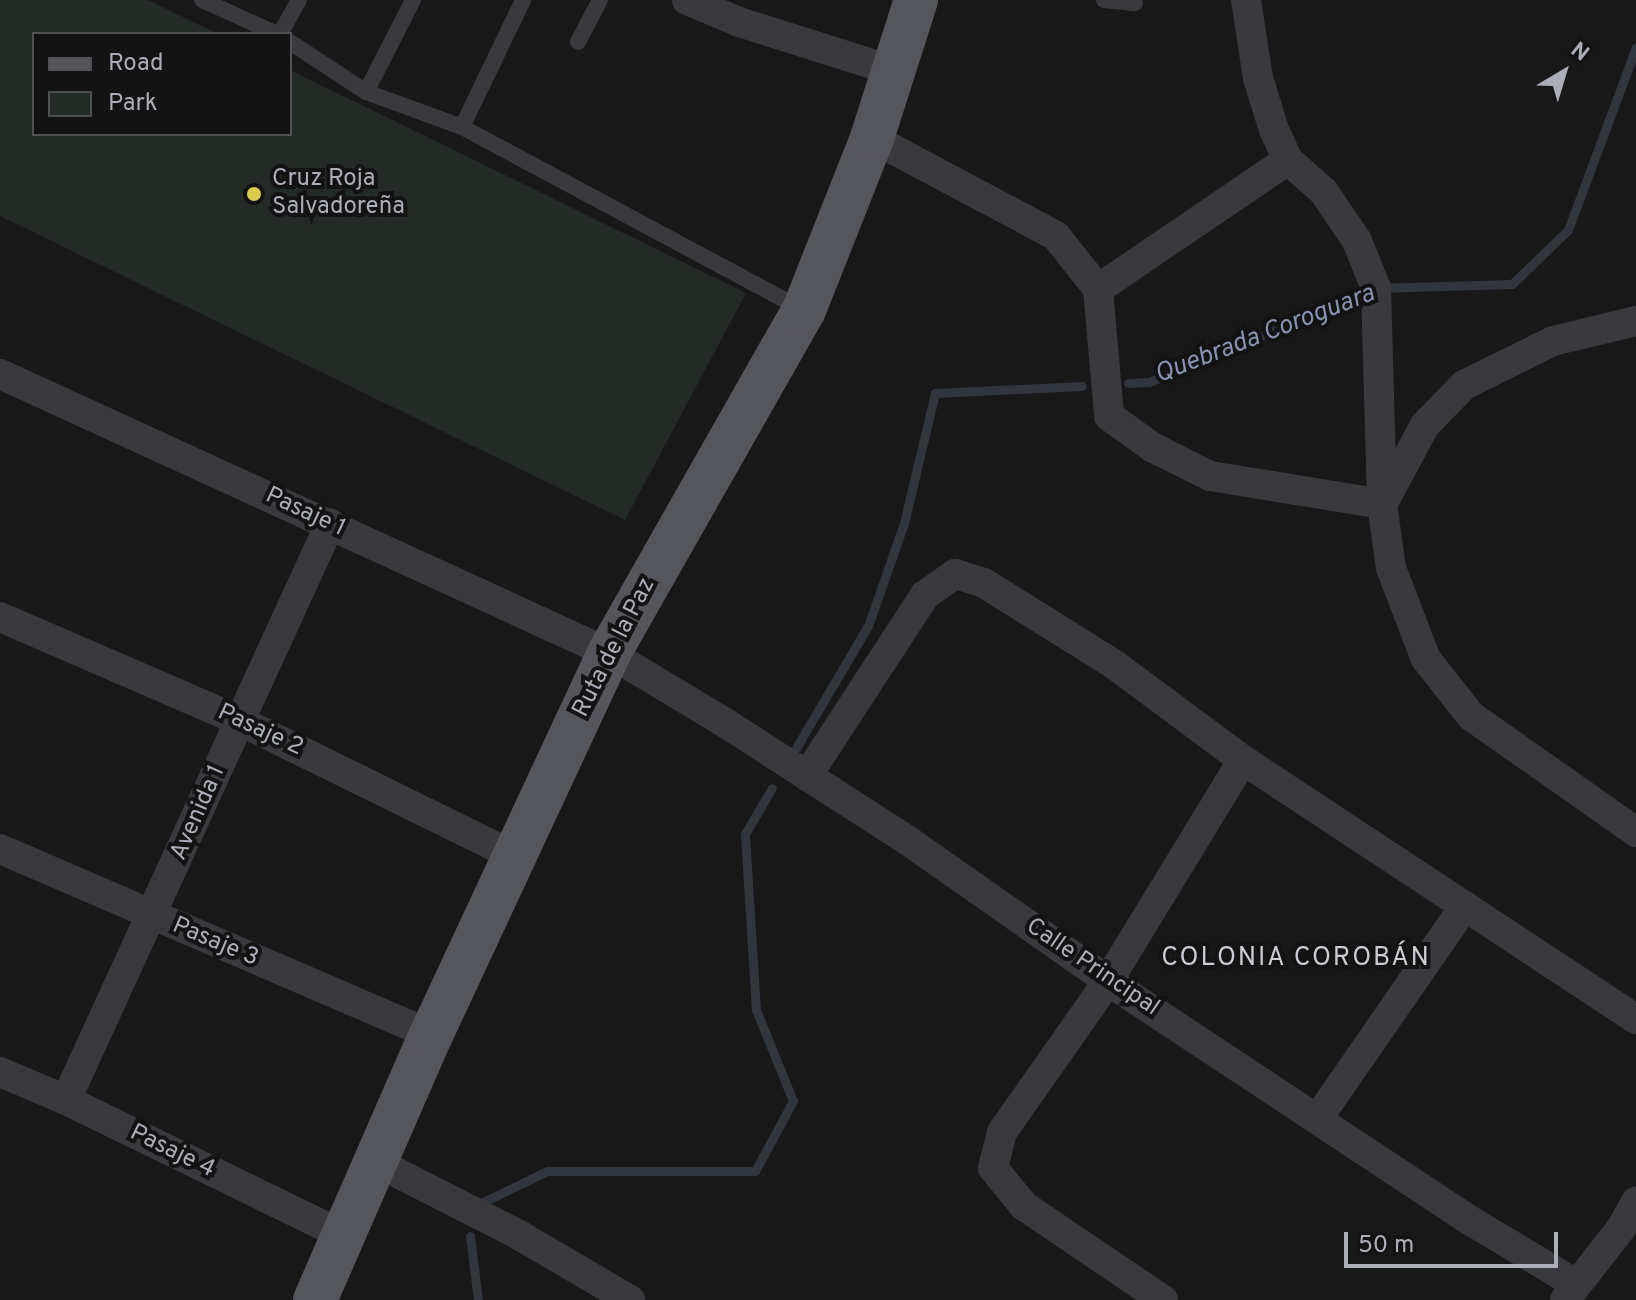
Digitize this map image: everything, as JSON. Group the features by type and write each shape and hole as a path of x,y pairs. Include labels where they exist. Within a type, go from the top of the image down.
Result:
{"main road":[{"name":"Ruta de la Paz","path":"321,1296 343,1235 431,1035 609,653 804,310 872,138 916,0"}],"street":[{"path":"687,0 739,22 894,71"},
{"path":"1246,0 1258,78 1288,160 1324,192 1357,241 1376,288 1382,504 1391,568 1426,659 1471,716 1636,832"},
{"path":"872,138 1056,236 1098,289 1109,416 1152,447 1210,476 1382,504"},
{"path":"1098,289 1288,160"},
{"path":"1382,504 1425,425 1464,385 1553,341 1636,321"},
{"name":"Pasaje 1","path":"0,374 609,653"},
{"name":"Avenida 1","path":"66,1100 153,917 330,524"},
{"path":"807,776 925,595 955,574 984,583 1115,665 1243,760 1636,1019"},
{"name":"Pasaje 2","path":"0,617 240,721 514,856"},
{"name":"Calle Principal","path":"609,653 907,840 1108,981 1318,1118 1570,1292"},
{"path":"1163,1300 1024,1206 993,1168 1002,1132 1108,981 1243,760"},
{"name":"Pasaje 3","path":"0,849 431,1035"},
{"path":"1318,1118 1465,906"},
{"name":"Pasaje 4","path":"0,1072 66,1100 343,1235"},
{"path":"376,1162 519,1235 630,1300"},
{"path":"1570,1292 1622,1227 1636,1202"}],"lane":[{"path":"202,0 274,32"},
{"path":"280,32 299,0"},
{"path":"366,92 413,0"},
{"path":"462,127 523,0"},
{"path":"578,42 600,0"},
{"path":"1104,0 1135,3"},
{"path":"292,43 366,92 462,127 804,310"}],"green space":[{"path":"0,0 148,0 214,32 32,32 32,136 292,136 292,71 746,293 625,520 0,216"}],"waterway":[{"name":"Quebrada Coroguara","path":"1128,383 1149,382 1376,288 1512,284 1568,230 1636,47"},
{"name":"Quebrada Coroguara","path":"796,748 868,626 904,523 935,393 1082,386"},
{"name":"Quebrada Coroguara","path":"483,1202 547,1171 755,1171 793,1101 756,1010 745,834 772,788"},
{"name":"Quebrada Coroguara","path":"470,1236 478,1300"}],"place":[{"name":"Cruz Roja Salvadoreña","path":"254,194"}],"district":[{"name":"COLONIA COROBÁN","path":"1296,959"}]}
